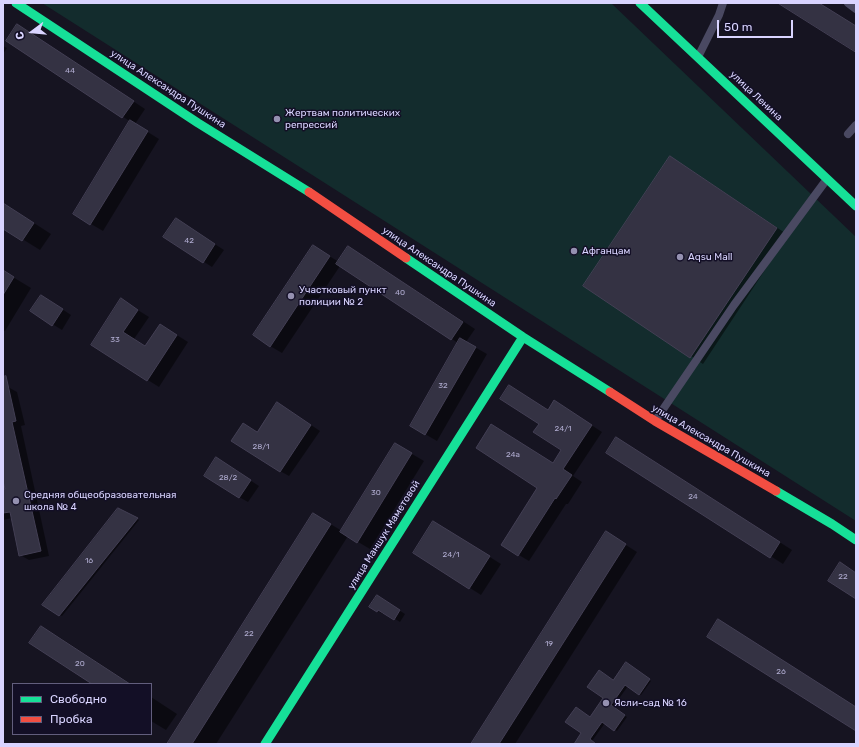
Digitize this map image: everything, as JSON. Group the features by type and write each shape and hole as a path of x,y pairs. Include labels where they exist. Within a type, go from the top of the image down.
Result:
{"street":[{"name":"улица Александра Пушкина","path":"16,3 198,123 306,190 523,337 655,421 832,524 856,540"},
{"name":"улица Ленина","path":"640,3 856,206"},
{"path":"698,57 723,3"},
{"path":"848,134 856,125"},
{"path":"655,421 734,305 827,179"},
{"name":"улица Маншук Маметовой","path":"265,744 523,337"}],"green space":[{"path":"42,3 611,3 856,237 856,521"}],"building":[{"path":"778,3 819,3 856,26 856,52"},
{"path":"17,24 134,101 122,118 6,41"},
{"path":"130,120 148,131 90,225 73,214"},
{"name":"Аqsu Mall","path":"670,156 777,228 690,358 583,286"},
{"path":"3,203 34,223 22,241 3,229"},
{"path":"176,218 215,244 203,263 163,237"},
{"name":"Участковый пункт полиции № 2","path":"313,245 330,256 270,347 253,335"},
{"path":"348,246 463,322 451,340 336,264"},
{"path":"3,270 14,277 3,295"},
{"path":"41,295 63,309 52,326 30,311"},
{"path":"121,298 138,310 123,332 145,346 160,324 177,335 147,381 91,345"},
{"path":"460,338 476,347 425,435 410,426"},
{"name":"Средняя общеобразовательная школа № 4","path":"6,376 16,421 12,422 41,551 19,556 10,512 3,513 3,489 5,489 3,481 3,377"},
{"path":"509,385 548,410 554,400 592,425 563,469 572,475 556,499 555,498 518,556 501,545 537,488 476,448 491,424 553,463 561,450 533,432 539,424 500,399"},
{"path":"277,402 311,425 280,472 231,441 243,423 257,432"},
{"path":"616,437 780,542 770,558 606,453"},
{"path":"395,443 412,453 357,543 340,532"},
{"path":"216,457 251,480 239,498 204,476"},
{"path":"118,508 138,518 59,616 42,605"},
{"path":"313,513 331,524 192,744 167,744"},
{"path":"433,521 490,556 469,589 413,553"},
{"path":"606,531 626,544 499,744 471,744"},
{"path":"840,562 856,573 856,599 828,581"},
{"path":"377,595 400,610 394,620 378,610 377,612 369,607"},
{"path":"718,619 856,707 856,731 707,637"},
{"path":"41,626 128,683 90,683 29,643"},
{"name":"Ясли-сад № 16","path":"626,662 650,679 639,695 625,685 611,705 625,715 614,731 602,722 590,739 596,744 574,744 581,733 565,722 576,707 590,717 603,698 587,687 599,670 613,680"}],"traffic: fast":[{"path":"16,3 198,123 309,192"},
{"path":"640,3 856,206"},
{"path":"406,258 523,337 610,392"},
{"path":"265,744 523,337"},
{"path":"776,491 856,540"}],"traffic: jam":[{"path":"309,192 406,258"},
{"path":"610,392 655,421 776,491"}],"place":[{"name":"Жертвам политических репрессий","path":"277,119"},
{"name":"Афганцам","path":"574,251"},
{"name":"Аqsu Mall","path":"680,257"},
{"name":"Участковый пункт полиции № 2","path":"291,296"},
{"name":"Средняя общеобразовательная школа № 4","path":"16,501"},
{"name":"Ясли-сад № 16","path":"606,703"}]}
